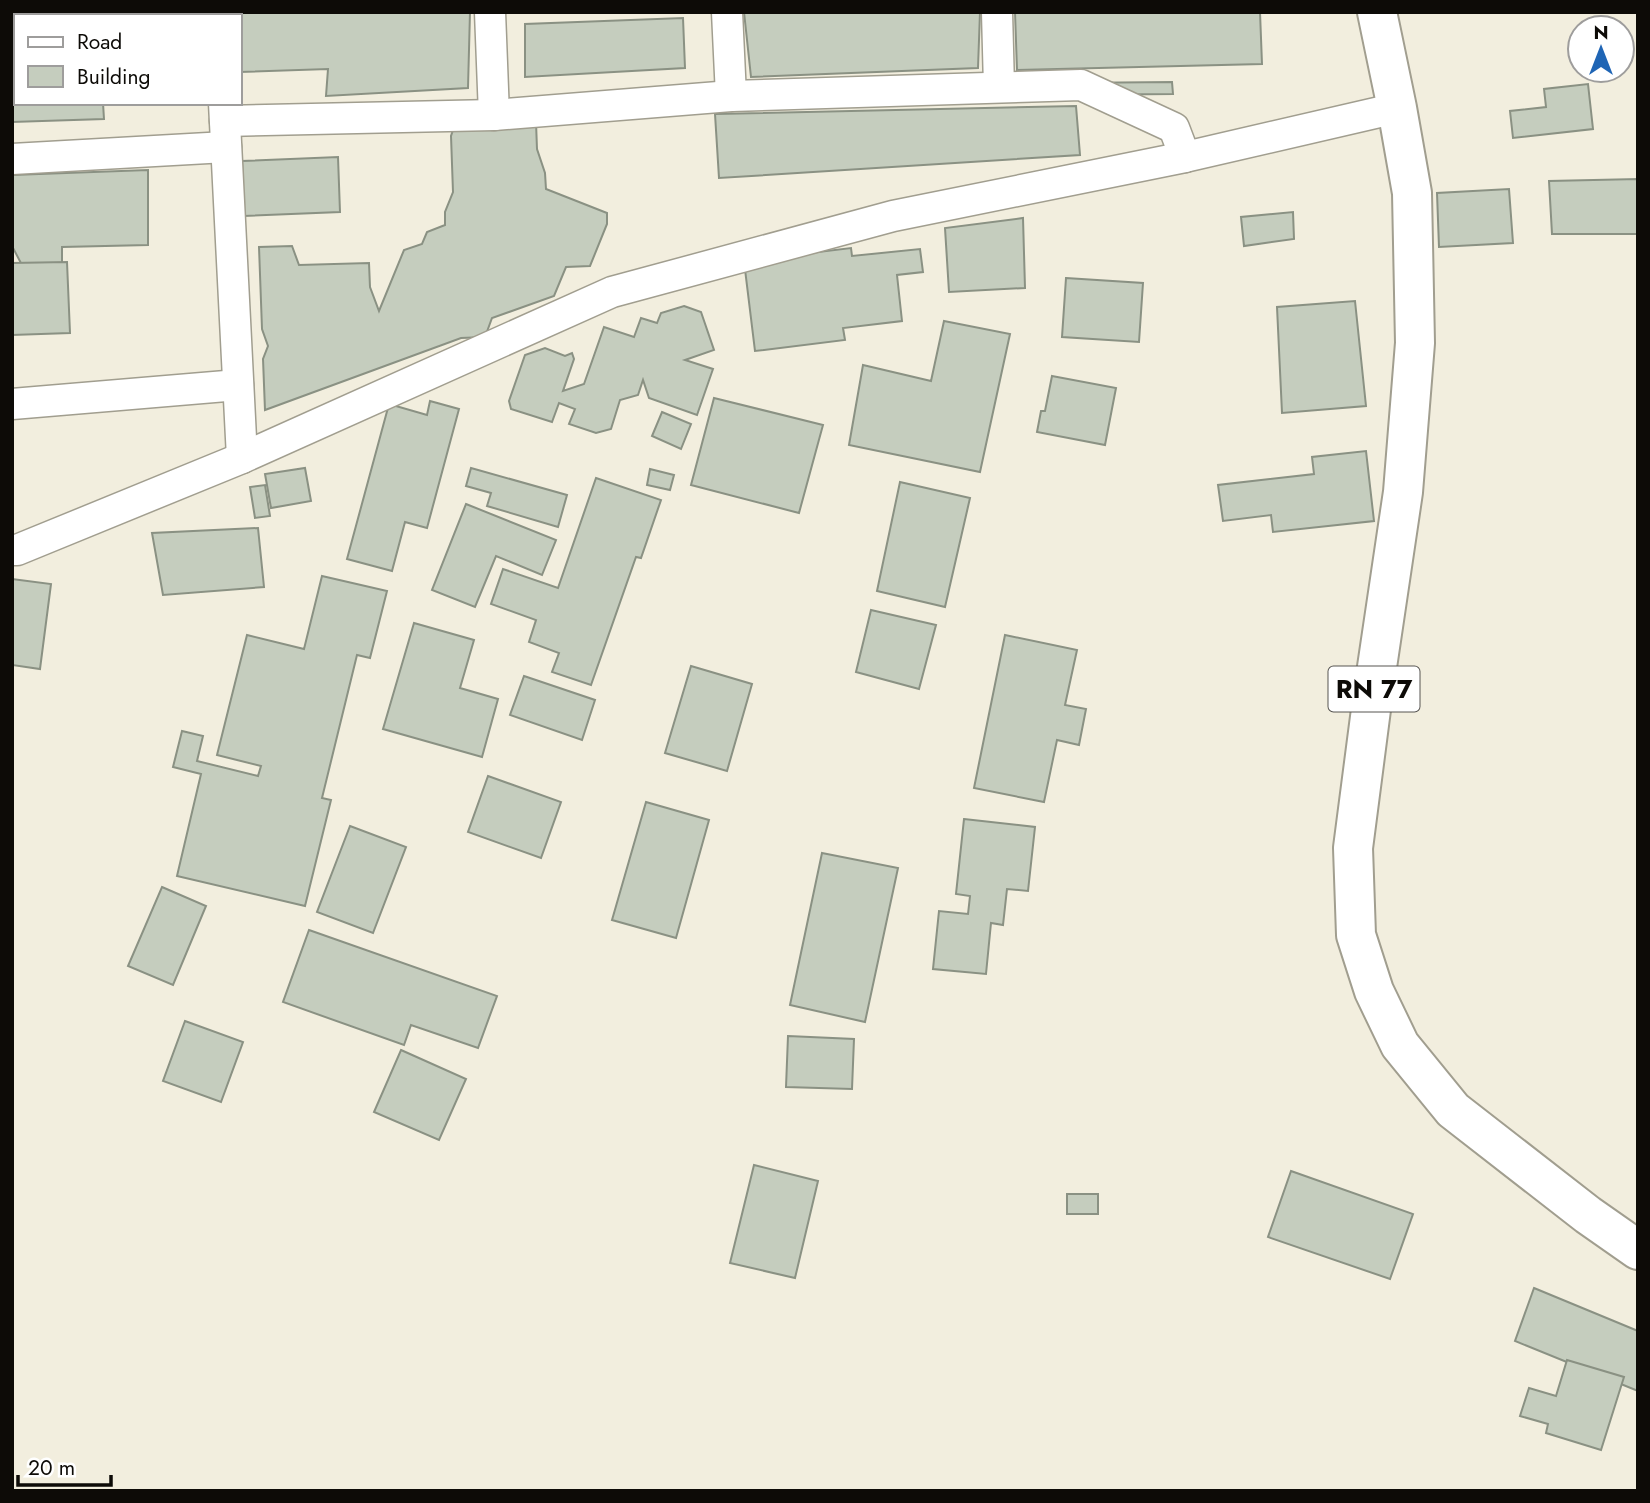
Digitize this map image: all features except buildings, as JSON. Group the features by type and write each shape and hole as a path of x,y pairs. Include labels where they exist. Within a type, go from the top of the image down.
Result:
{"main road":[{"name":"RN 77","path":"1377,12 1412,193 1415,343 1403,492 1353,848 1356,935 1374,991 1400,1045 1453,1111 1638,1250"}],"street":[{"path":"490,12 494,115"},
{"path":"727,12 731,96"},
{"path":"997,12 999,87"},
{"path":"12,159 225,124 494,115 731,96 1081,85 1174,128 1185,157"},
{"path":"12,550 242,458 612,292 893,216 1185,157 1397,108"},
{"path":"225,124 242,458"},
{"path":"12,404 238,385"}]}
